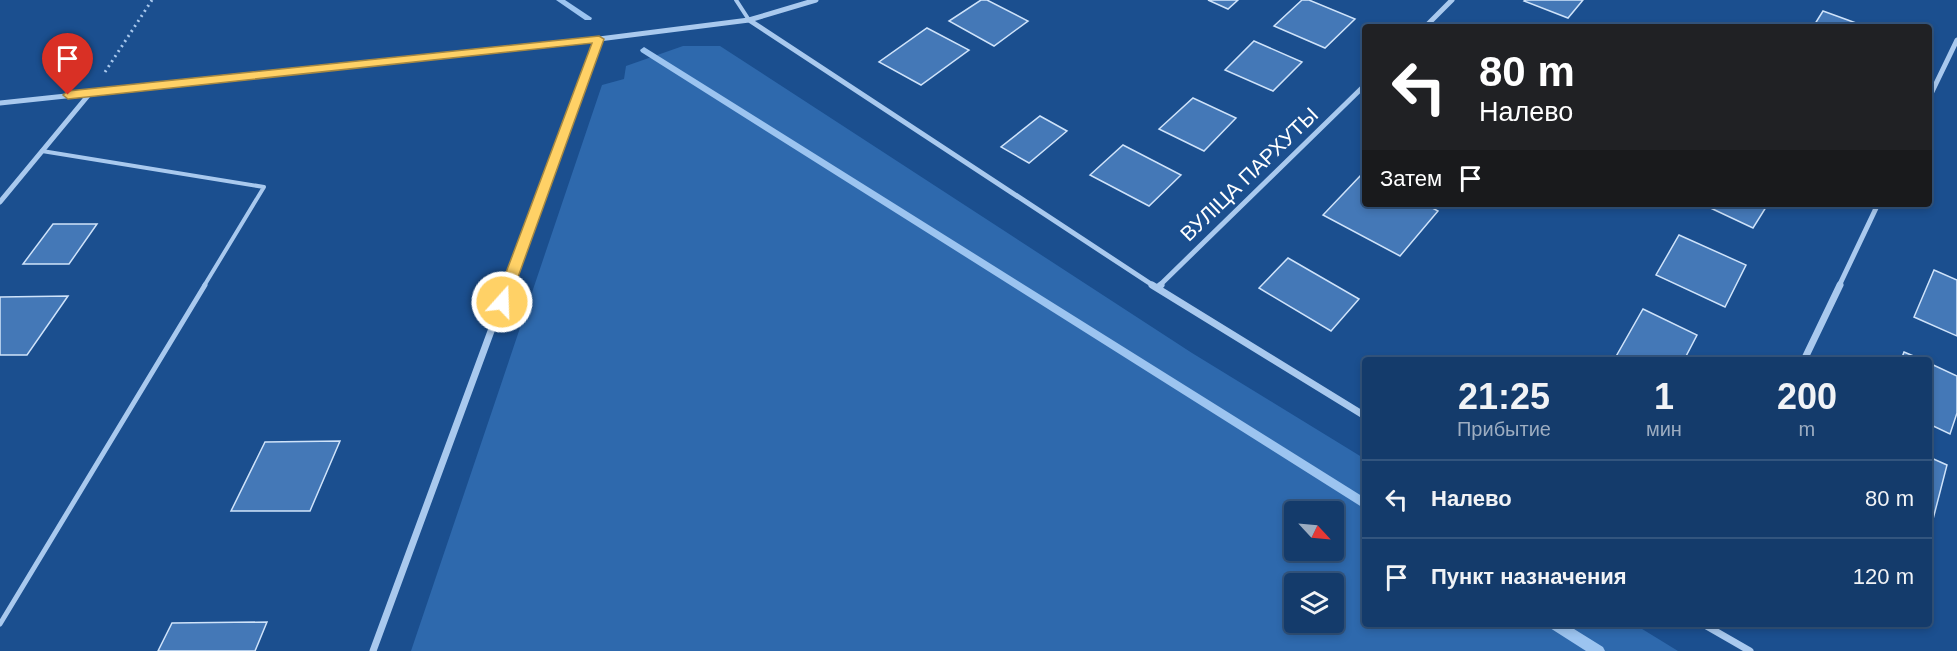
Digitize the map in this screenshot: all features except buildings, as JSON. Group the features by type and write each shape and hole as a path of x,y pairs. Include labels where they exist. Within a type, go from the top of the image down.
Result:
{"street":[{"path":"0,103 599,39 749,20 816,0"},
{"path":"1428,24 1452,0"},
{"path":"749,20 1157,288 1362,414"},
{"path":"373,651 599,39"},
{"path":"1932,92 1957,40"},
{"name":"ВУЛІЦА ПАРХУТЫ","path":"1157,288 1362,88"},
{"path":"0,202 91,92"},
{"path":"1805,357 1877,207"},
{"path":"1708,627 1750,651"}],"lane":[{"path":"736,0 749,20"},
{"path":"0,624 264,187 42,151"}],"path":[{"path":"91,92 152,0"}],"shaded area":[{"path":"683,46 720,46 1192,353 1362,457 1362,627 1639,627 1678,651 411,651 602,85 624,79 626,66"}],"waterway":[{"path":"560,0 588,18"},
{"path":"644,50 1362,502"},
{"path":"1560,627 1598,651"}],"route":[{"path":"68,95 599,39 502,302"}]}
